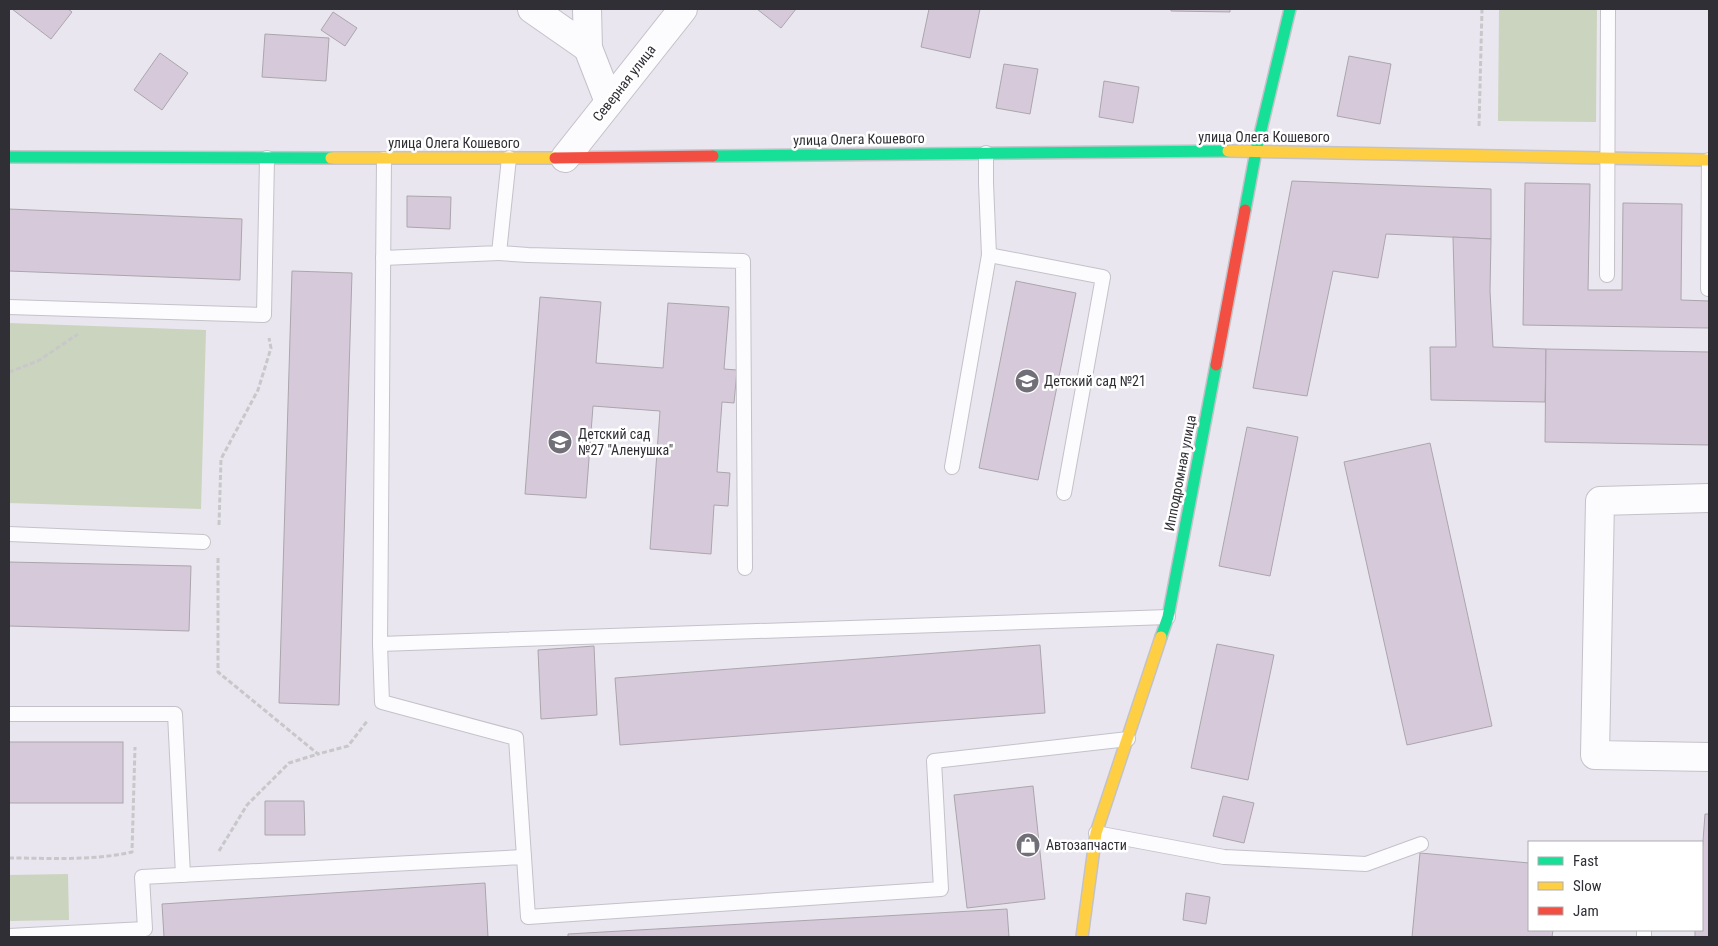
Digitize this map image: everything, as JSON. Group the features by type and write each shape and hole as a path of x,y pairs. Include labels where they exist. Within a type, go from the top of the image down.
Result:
{"street":[{"path":"532,9 588,48"},
{"path":"587,9 588,48 610,102"},
{"name":"Северная улица","path":"565,158 683,9"},
{"name":"Ипподромная улица","path":"1082,937 1096,833 1168,616 1256,151 1290,9"},
{"name":"улица Олега Кошевого","path":"9,157 384,159 1256,151 1709,160"},
{"path":"1709,498 1600,501 1595,755 1709,756"}],"lane":[{"path":"1607,275 1608,9"},
{"path":"952,467 989,255 986,153"},
{"path":"9,307 264,315 267,158"},
{"path":"499,253 509,158"},
{"path":"384,159 380,644 382,702 516,738 528,917 941,889 934,761 1128,739"},
{"path":"1708,289 1709,160"},
{"path":"383,258 499,253 528,256 743,261 745,568"},
{"path":"989,255 1103,277 1064,493"},
{"path":"9,534 203,542"},
{"path":"380,644 1168,616"},
{"path":"9,714 175,714 183,875"},
{"path":"1096,833 1224,857 1366,864 1421,844"},
{"path":"9,936 145,933 142,877 524,857"}],"path":[{"path":"1478,155 1482,9"},
{"path":"9,372 38,361 112,310"},
{"path":"219,531 221,459 258,390 272,348 264,315"},
{"path":"218,550 218,672 318,754"},
{"path":"205,874 247,805 288,762 348,746 382,702"},
{"path":"9,858 84,858 132,852 136,747"}],"green space":[{"path":"1499,9 1597,9 1596,122 1498,121"},
{"path":"9,323 206,330 201,509 9,503"},
{"path":"68,874 69,920 9,921 9,875"}],"building":[{"path":"12,9 68,9 72,12 51,39"},
{"path":"757,9 796,9 781,28"},
{"path":"929,9 980,9 970,58 921,47"},
{"path":"1171,9 1230,9 1230,12 1171,11"},
{"path":"333,12 357,28 345,46 321,30"},
{"path":"265,34 329,38 326,81 262,77"},
{"path":"160,53 188,73 162,110 134,90"},
{"path":"1349,56 1391,64 1380,124 1337,116"},
{"path":"1004,64 1038,69 1030,114 996,108"},
{"path":"1104,81 1139,87 1133,123 1099,117"},
{"path":"1292,181 1491,189 1491,239 1386,234 1378,278 1333,271 1307,396 1253,388"},
{"path":"1525,183 1590,184 1588,290 1622,290 1623,203 1682,204 1681,300 1709,301 1709,328 1523,325"},
{"path":"407,196 451,197 450,229 407,227"},
{"path":"9,209 242,219 240,280 9,271"},
{"path":"1453,237 1491,239 1490,291 1493,347 1546,349 1545,402 1431,400 1430,347 1456,347"},
{"path":"292,271 352,273 339,705 279,703"},
{"name":"Детский сад №21","path":"1016,281 1076,293 1038,480 979,468"},
{"name":"Детский сад №27 \"Аленушка\"","path":"540,297 601,302 596,363 663,368 668,303 729,307 724,369 737,370 734,403 722,402 717,472 730,473 728,506 714,505 711,554 650,549 660,411 593,406 586,498 525,494"},
{"path":"1546,349 1709,352 1709,445 1545,442"},
{"path":"1247,427 1298,437 1270,576 1219,566"},
{"path":"1430,443 1492,726 1407,745 1344,462"},
{"path":"9,562 191,566 189,631 9,626"},
{"path":"1217,644 1274,655 1248,780 1191,768"},
{"path":"1040,645 1045,713 620,745 615,678"},
{"path":"594,646 597,715 541,719 538,650"},
{"path":"9,742 123,742 123,803 9,803"},
{"path":"1033,786 1045,899 967,908 954,795"},
{"path":"1223,796 1254,803 1244,843 1213,836"},
{"path":"265,801 304,801 305,835 265,835"},
{"path":"1705,814 1709,814 1709,937 1695,937 1695,931 1703,931 1703,841"},
{"path":"1420,853 1528,863 1528,931 1553,931 1552,937 1412,937"},
{"path":"485,883 488,937 164,937 162,904"},
{"path":"1186,893 1210,897 1206,924 1183,920"},
{"path":"1007,909 1009,937 568,937 568,934"}],"traffic: fast":[{"path":"1245,210 1256,151 1290,9"},
{"path":"713,156 1228,151"},
{"path":"9,157 331,158"},
{"path":"1161,637 1168,617 1216,365"}],"traffic: slow":[{"path":"1228,151 1709,160"},
{"path":"331,158 555,158"},
{"path":"1082,937 1096,833 1161,637"}],"traffic: jam":[{"path":"555,158 713,156"},
{"path":"1216,365 1245,210"}],"place":[{"name":"Детский сад №21","path":"1027,381"},
{"name":"Детский сад №27 \"Аленушка\"","path":"560,442"},
{"name":"Автозапчасти","path":"1028,845"}]}
